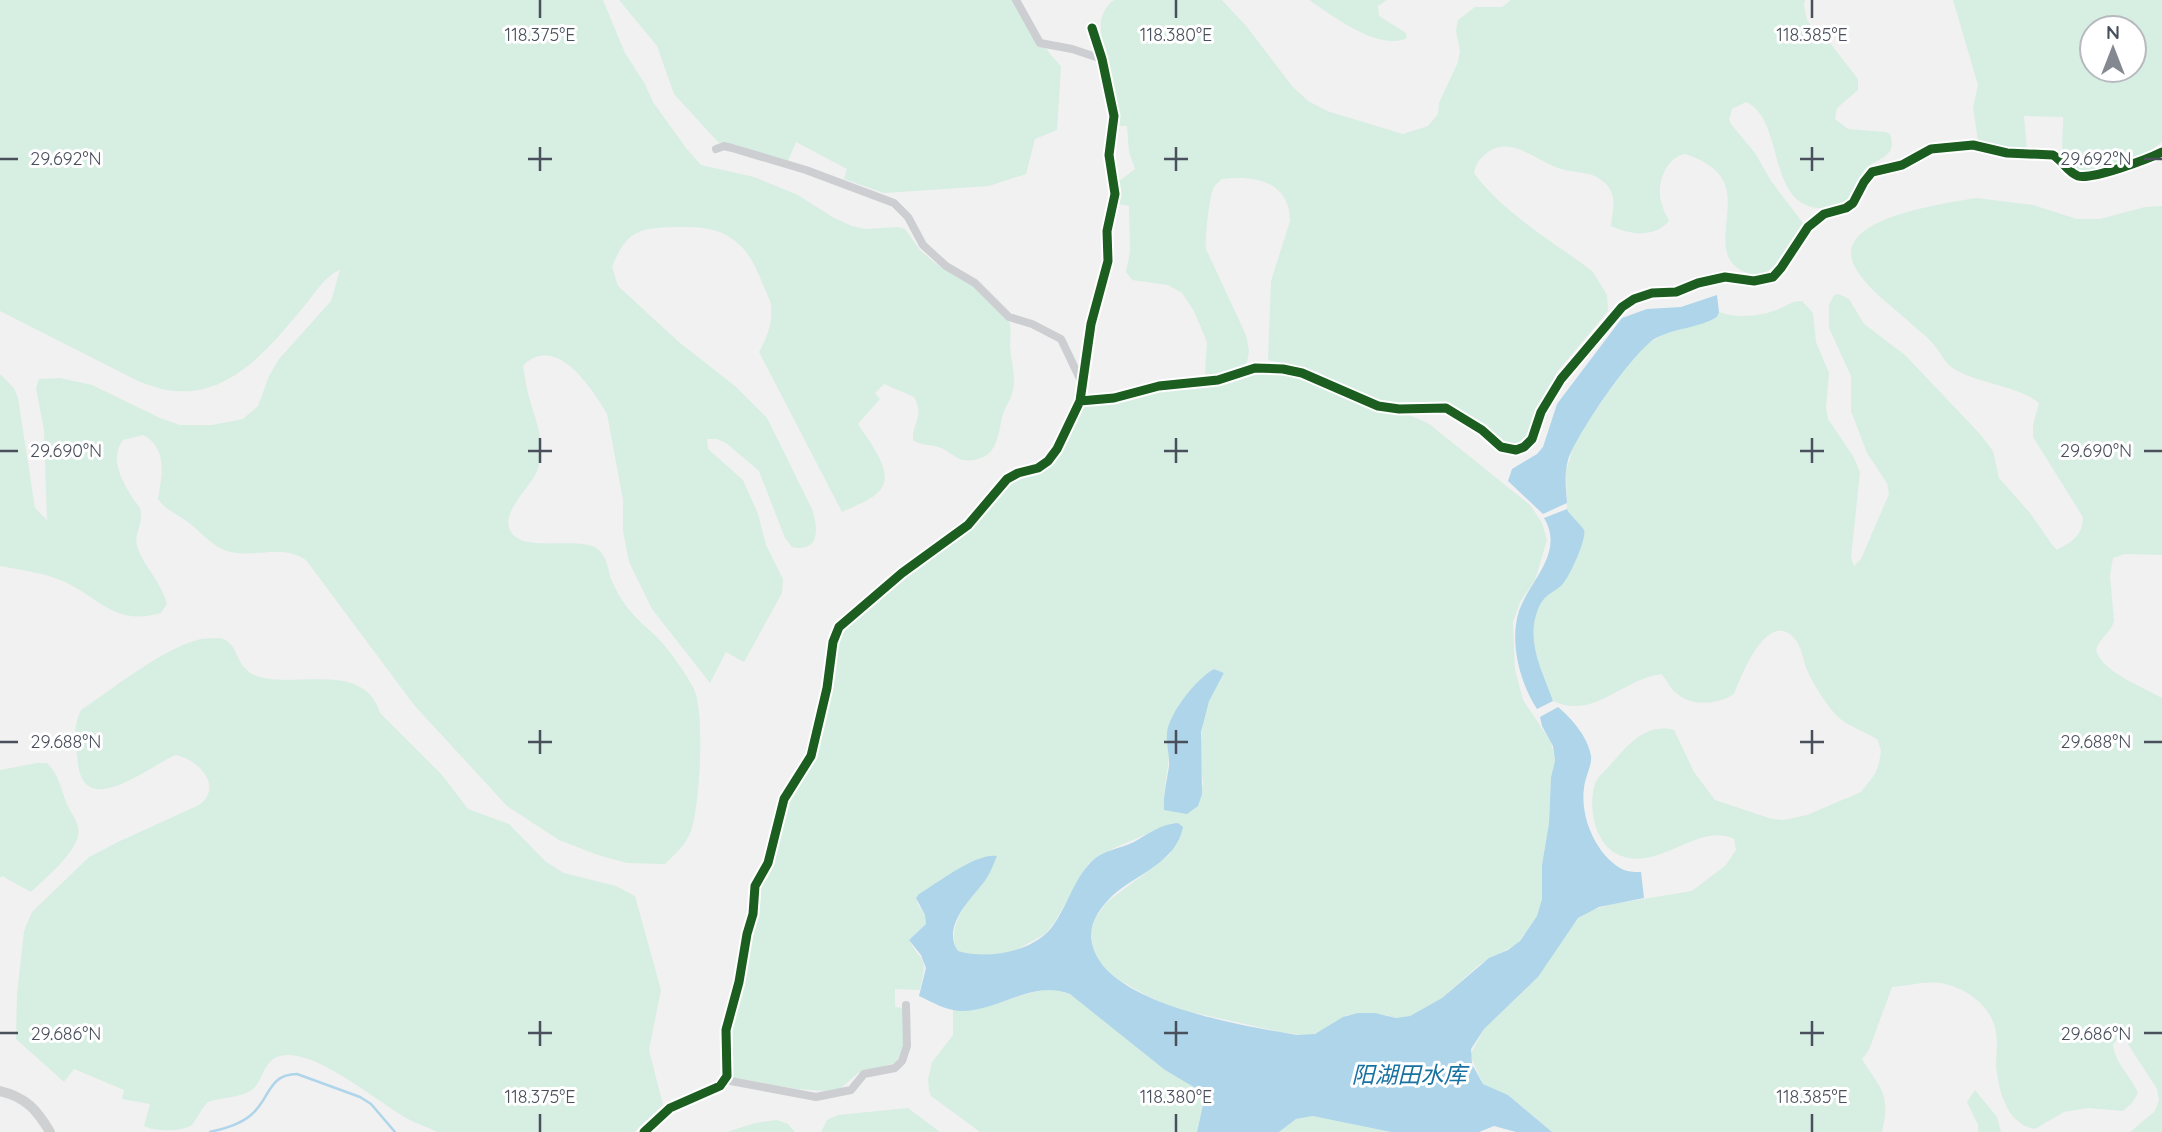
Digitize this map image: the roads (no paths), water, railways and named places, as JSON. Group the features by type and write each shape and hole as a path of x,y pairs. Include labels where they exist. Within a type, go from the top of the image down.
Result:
{"street":[{"path":"1016,0 1040,43 1072,49 1102,59"},
{"path":"644,1132 670,1108 720,1086 725,1080 726,1030 753,914 755,886 768,863 784,799 811,756 836,634 844,621 902,573 968,525 1007,479 1048,461 1080,401 1090,324 1108,261 1107,231 1115,194 1109,155 1114,116 1102,59 1091,28"},
{"path":"1080,401 1114,398 1159,386 1219,380 1255,369 1283,369 1314,378 1378,406 1399,409 1446,408 1482,430 1501,447 1516,450 1532,439 1541,412 1554,389 1622,307 1646,294 1676,292 1698,283 1726,277 1754,281 1773,277 1782,268 1808,227 1824,214 1853,203 1872,172 1902,165 1931,149 1965,144 2007,153 2053,155 2070,172 2084,177 2151,158 2162,152"},
{"path":"716,149 724,146 806,170 894,203 908,217 923,245 946,266 975,282 1009,317 1032,324 1061,339 1083,385"},
{"path":"725,1080 816,1097 851,1090 864,1074 895,1068 902,1061 907,1046 906,1005"},
{"path":"0,1091 32,1106 50,1132"}],"water":[{"path":"1717,295 1717,317 1656,338 1634,359 1607,394 1582,432 1568,460 1567,503 1543,514 1508,481 1512,469 1537,454 1543,447 1557,404 1622,318 1647,309 1681,307"},
{"path":"1567,509 1582,527 1584,534 1568,577 1543,600 1534,623 1535,646 1553,701 1537,709 1521,675 1516,649 1516,623 1524,600 1548,555 1549,531 1544,518"},
{"path":"1214,669 1224,673 1209,701 1201,732 1202,794 1198,806 1187,814 1164,810 1169,766 1167,738 1172,717 1184,697"},
{"name":"阳湖田水库","path":"1558,707 1579,729 1591,756 1583,799 1591,833 1611,861 1625,870 1641,872 1644,898 1599,907 1578,918 1538,977 1484,1029 1471,1049 1472,1064 1483,1084 1508,1095 1552,1132 1516,1132 1494,1126 1479,1132 1391,1132 1313,1116 1296,1119 1279,1132 1197,1132 1203,1105 1197,1089 1165,1070 1070,994 1042,990 988,1007 960,1011 919,996 926,968 921,955 909,940 926,924 925,915 916,898 919,894 968,863 997,856 986,879 955,923 954,942 958,951 970,954 1009,952 1044,936 1062,911 1079,877 1096,858 1134,842 1160,827 1178,823 1183,827 1172,850 1154,867 1112,896 1093,923 1092,943 1102,964 1121,982 1148,997 1179,1009 1297,1035 1315,1034 1343,1017 1358,1013 1375,1013 1396,1018 1410,1016 1442,998 1489,958 1508,950 1520,941 1537,916 1542,899 1542,865 1555,761 1553,746 1540,717"}],"waterway":[{"path":"210,1132 232,1126 251,1115 280,1078 297,1074 360,1097 371,1104 395,1132"}]}
